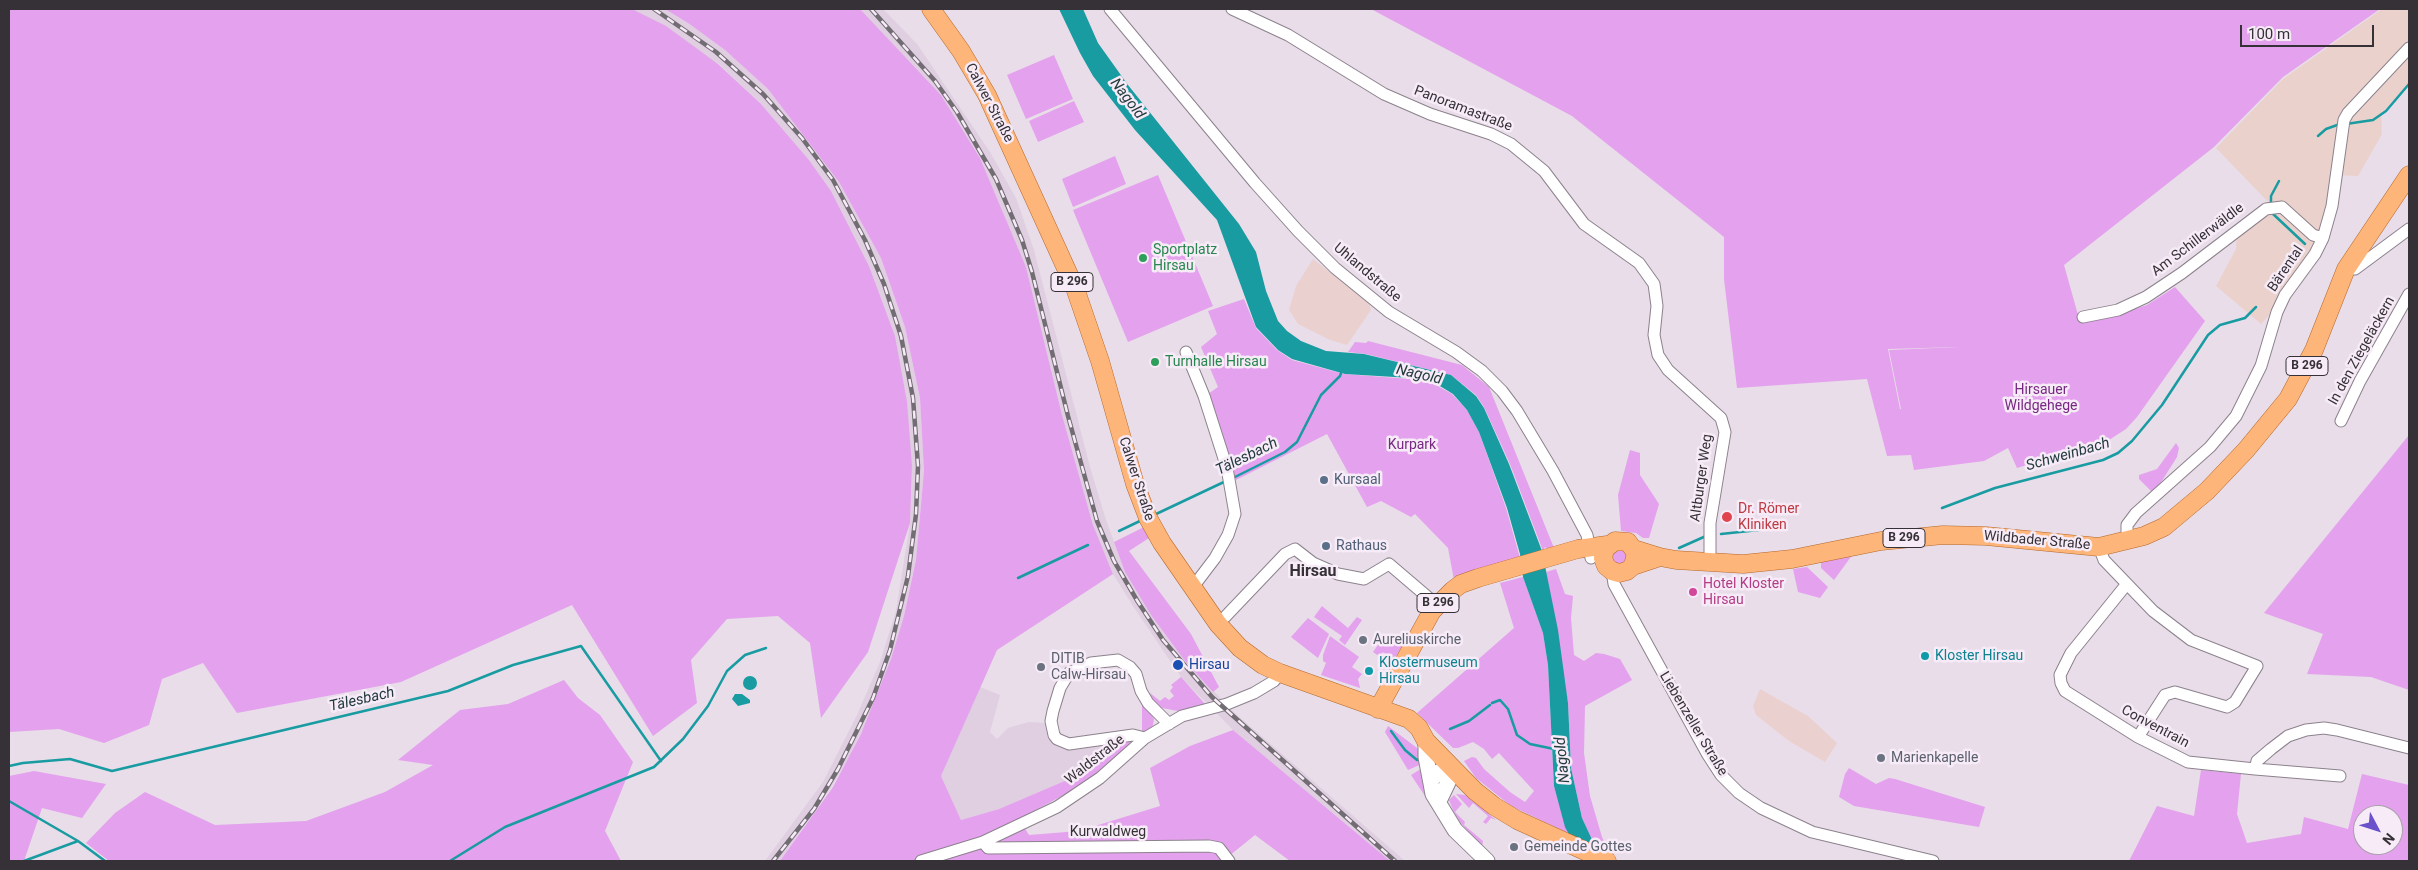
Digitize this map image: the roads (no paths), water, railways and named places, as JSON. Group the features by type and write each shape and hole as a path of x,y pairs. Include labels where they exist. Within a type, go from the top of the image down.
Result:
{"main road":[{"name":"Calwer Straße","path":"931,9 965,58 987,95 1074,288 1100,361 1143,507 1153,529 1235,643 1252,658 1280,673 1378,709"},
{"name":"Wildbader Straße","path":"1612,559 1660,557 1710,563 1773,562 1881,541 1944,535 1986,536 2099,547 2127,542 2164,527 2207,491 2272,421 2303,375 2346,269 2371,229 2409,175"},
{"name":"B 296","path":"1378,709 1437,605 1461,584 1558,555 1612,559"},
{"path":"1391,686 1400,706 1409,719 1419,728 1426,741 1426,758 1431,789 1447,819 1455,830 1487,861"},
{"path":"1378,709 1395,712 1409,719"},
{"path":"1378,709 1389,720 1426,741 1475,791 1501,811 1607,861"},
{"path":"1431,780 1440,771 1451,766"},
{"path":"1439,801 1452,776 1451,766"}],"street":[{"name":"Uhlandstraße","path":"1110,9 1255,183 1298,231 1335,268 1389,312 1456,352 1482,371 1502,392 1517,411 1553,470 1586,534 1612,559"},
{"name":"Panoramastraße","path":"1232,9 1288,35 1384,94 1430,114 1491,134 1511,144 1544,171 1584,224 1639,263 1654,284 1657,306"},
{"name":"Bärental","path":"2127,542 2127,525 2136,513 2210,447 2236,416 2261,366 2284,295 2315,254 2323,238 2332,206 2343,124 2348,113 2409,48"},
{"name":"Am Schillerwäldle","path":"2083,317 2118,310 2146,297 2271,208 2288,210 2313,235 2323,238"},
{"path":"2346,269 2355,269 2409,229"},
{"name":"In den Ziegeläckern","path":"2341,421 2360,381 2409,294"},
{"name":"Altburger Weg","path":"1657,306 1654,344 1664,365 1721,418 1725,432 1710,523 1710,563"},
{"path":"1186,352 1204,396 1228,472 1235,514 1228,535 1215,558 1193,587"},
{"path":"2099,547 2104,560 2126,585 2153,612 2190,640 2257,666 2235,702 2227,707 2175,692 2165,695 2138,737"},
{"path":"1225,617 1285,554 1295,549 1313,563 1338,574 1364,579 1389,564 1437,605"},
{"name":"Liebenzeller Straße","path":"1612,559 1614,584 1708,755 1721,775 1739,793 1761,808 1812,832 1934,861"},
{"name":"Conventrain","path":"2126,585 2095,620 2070,653 2060,675 2065,691 2138,737 2188,762 2340,776"},
{"path":"1145,738 1133,735 1069,744 1057,739 1054,735 1051,721 1060,688 1068,673 1091,663 1118,660 1130,667 1136,674 1141,691 1148,703 1169,724"},
{"name":"Waldstraße","path":"921,861 983,842 1057,806 1081,792 1130,754 1145,738 1182,716 1227,704 1254,693 1274,681 1280,673"},
{"path":"2255,769 2257,761 2288,736 2306,730 2324,728 2338,730 2409,748"},
{"name":"Kurwaldweg","path":"983,842 988,848 1209,846 1219,848 1229,861"}],"water":[{"name":"Nagold","path":"1059,9 1083,9 1098,43 1128,85 1239,224 1256,252 1266,291 1278,321 1287,331 1301,341 1326,351 1364,354 1451,375 1476,396 1484,408 1509,464 1542,551 1558,630 1568,703 1571,768 1582,818 1602,861 1583,861 1565,827 1554,786 1548,665 1543,633 1523,577 1520,554 1507,508 1479,432 1467,410 1453,394 1435,383 1411,378 1345,374 1292,359 1278,350 1256,327 1217,220 1135,130 1093,76"},
{"path":"750,676 755,678 757,683 755,688 750,690 745,688 743,683 745,678"},
{"path":"735,694 742,694 750,700 750,703 738,706 732,699"}],"waterway":[{"name":"Schweinbach","path":"2346,124 2373,120 2386,111 2409,84"},
{"name":"Schweinbach","path":"2318,136 2326,129 2340,124"},
{"name":"Schweinbach","path":"2271,205 2271,196 2279,181"},
{"name":"Schweinbach","path":"2272,213 2305,244"},
{"name":"Schweinbach","path":"1942,508 1995,488 2103,460 2118,453 2132,441 2162,405 2208,335 2220,325 2245,318 2256,307"},
{"name":"Tälesbach","path":"1233,478 1285,452 1297,442 1321,395 1340,376 1342,370"},
{"name":"Tälesbach","path":"1154,515 1226,481"},
{"name":"Tälesbach","path":"1119,531 1142,520"},
{"name":"Schweinbach","path":"1721,534 1768,529"},
{"name":"Schweinbach","path":"1679,548 1706,536"},
{"name":"Tälesbach","path":"1018,578 1088,545"},
{"name":"Tälesbach","path":"9,766 70,759 112,771 448,691 513,665 581,646 661,761"},
{"name":"Tälesbach","path":"450,861 505,827 654,767 683,739 708,706 727,671 745,655 766,648"},
{"name":"Nagold","path":"1492,703 1500,700 1508,709 1517,735 1530,744 1554,749"},
{"path":"1450,729 1469,721 1490,705"},
{"path":"1391,731 1405,750 1417,760 1420,759"},
{"name":"Tälesbach","path":"9,801 78,841 105,861"},
{"path":"24,861 78,841"}],"railway":[{"path":"654,9 716,52 763,94 802,138 833,180 865,240 884,284 901,336 913,398 918,466 916,514 908,576 890,650 873,698 838,769 814,809 773,861"},
{"path":"871,9 935,81 957,112 996,179 1022,240 1032,272 1068,416 1097,521 1114,561 1138,602 1163,640 1212,697 1395,861"}],"place":[{"name":"Sportplatz Hirsau","path":"1143,258"},
{"name":"Turnhalle Hirsau","path":"1155,362"},
{"name":"Kursaal","path":"1324,480"},
{"name":"Dr. Römer Kliniken","path":"1727,517"},
{"name":"Rathaus","path":"1326,546"},
{"name":"Hotel Kloster Hirsau","path":"1693,592"},
{"name":"Aureliuskirche","path":"1363,640"},
{"name":"Kloster Hirsau","path":"1925,656"},
{"name":"Hirsau","path":"1178,665"},
{"name":"DITIB Calw-Hirsau","path":"1041,667"},
{"name":"Klostermuseum Hirsau","path":"1369,671"},
{"name":"Marienkapelle","path":"1881,758"},
{"name":"Gemeinde Gottes","path":"1514,847"}],"district":[{"name":"Hirsau","path":"1313,572"}],"park label":[{"name":"Hirsauer Wildgehege","path":"2041,398"},
{"name":"Kurpark","path":"1412,445"}]}
